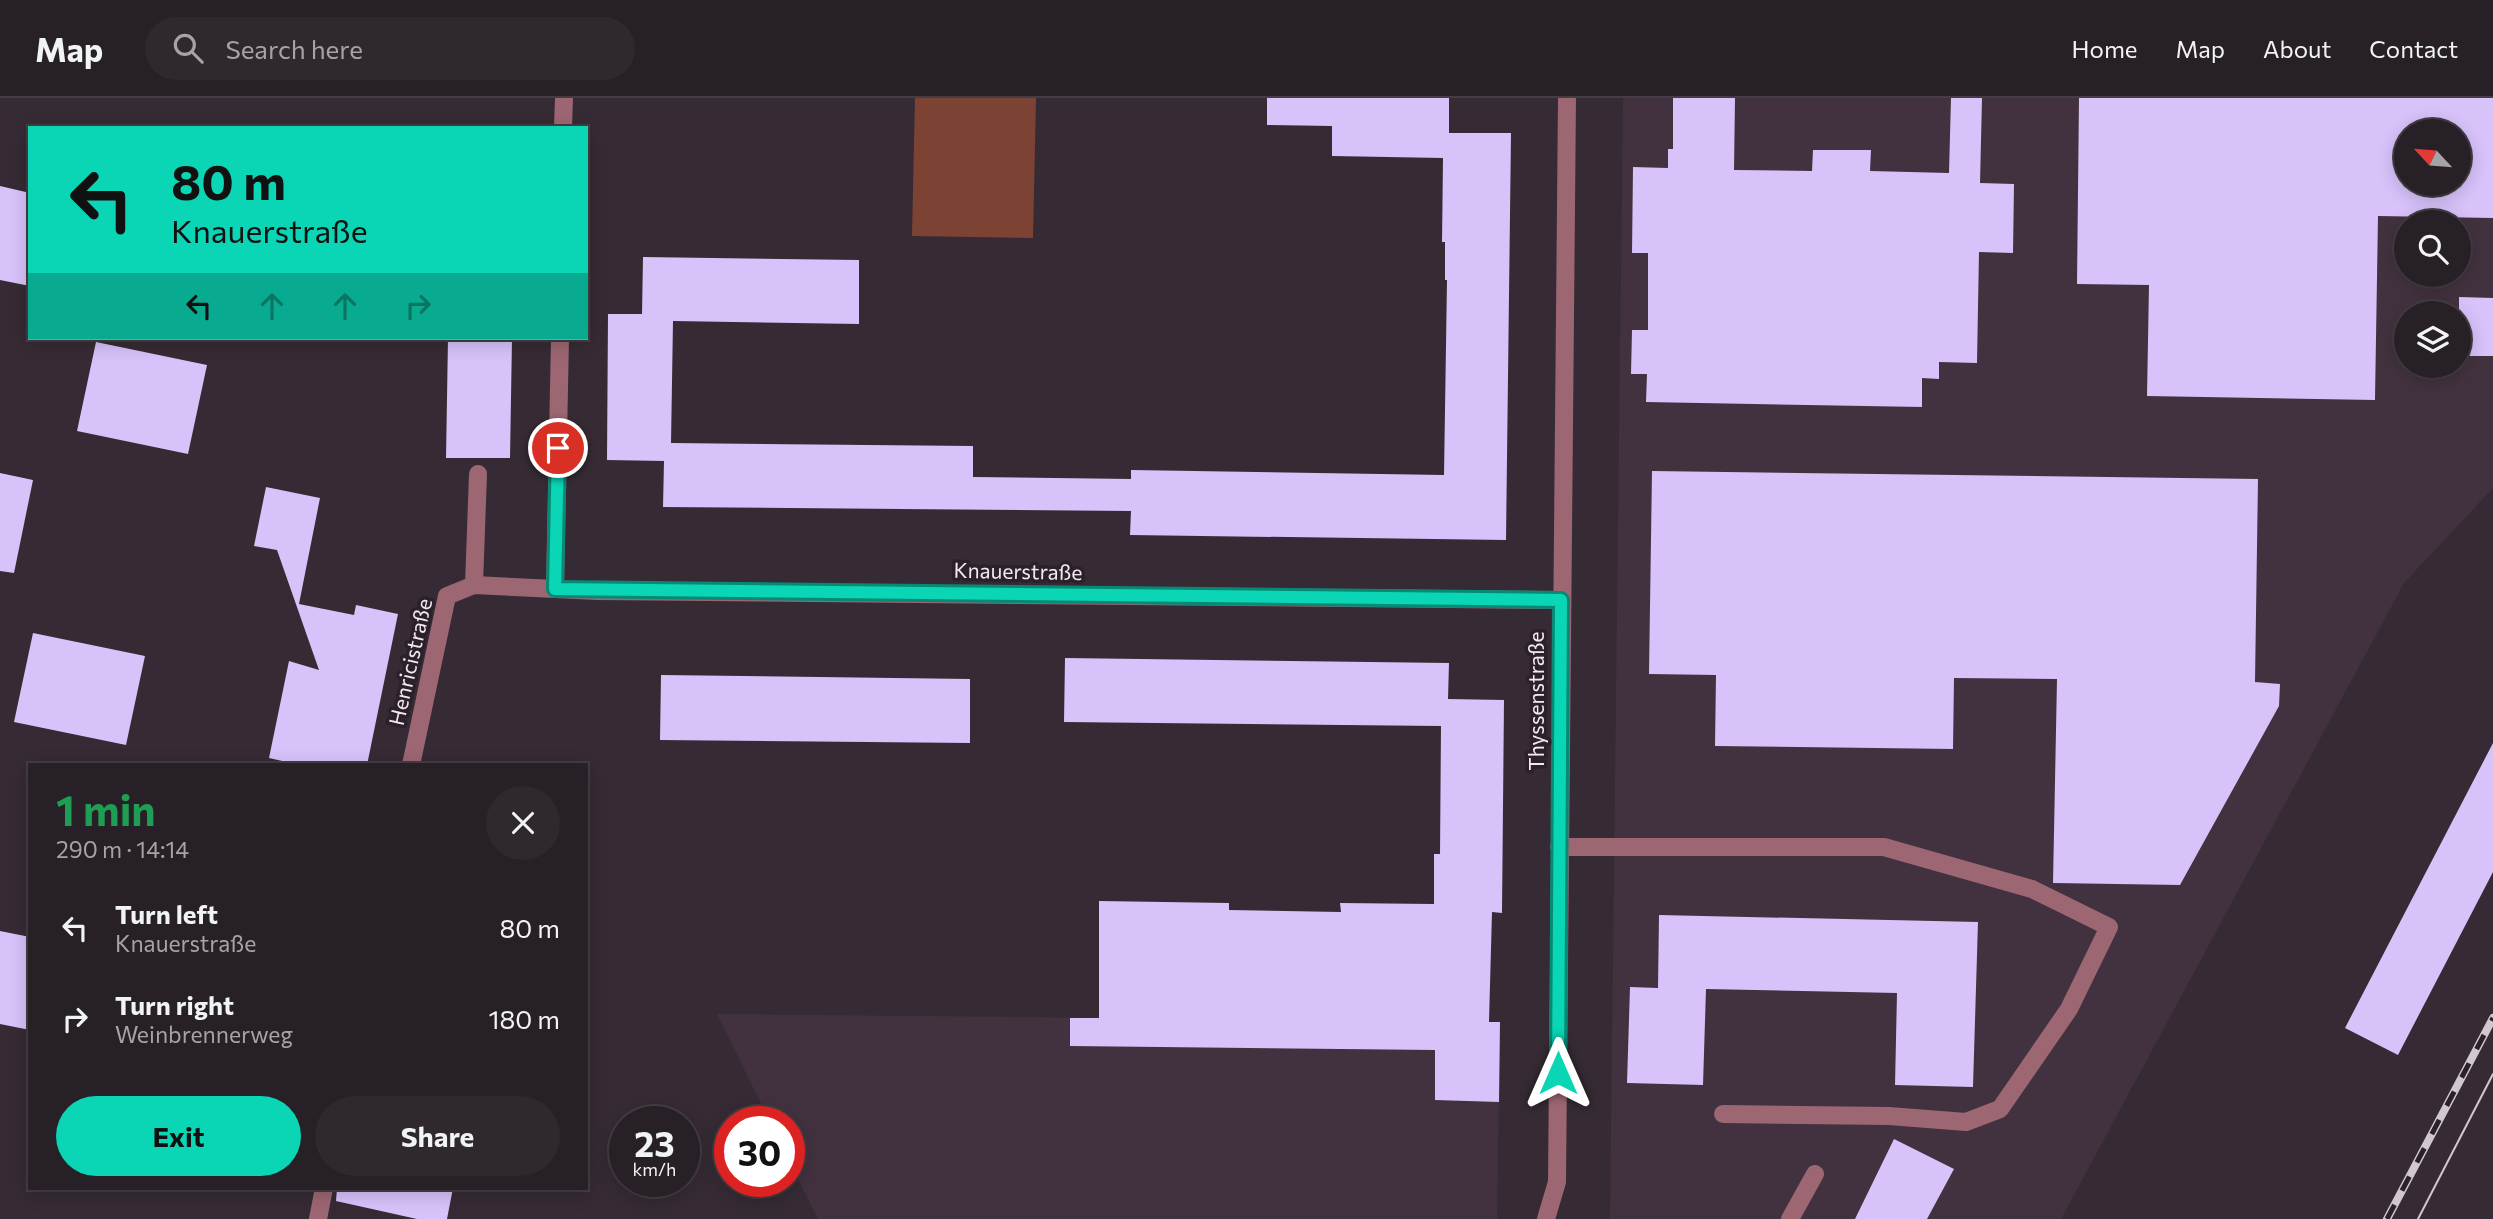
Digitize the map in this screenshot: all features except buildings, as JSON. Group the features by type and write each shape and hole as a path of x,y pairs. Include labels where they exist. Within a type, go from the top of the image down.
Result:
{"street":[{"path":"564,98 564,126"},
{"name":"Thyssenstraße","path":"1546,1219 1557,1182 1567,98"},
{"path":"555,589 560,340"},
{"path":"474,585 478,474"},
{"name":"Knauerstraße","path":"474,585 555,589 1561,600"},
{"name":"Henricistraße","path":"411,763 447,596 474,585"},
{"path":"1559,847 1884,847 2032,889 2109,927 2069,1009 2000,1109 1966,1122 1889,1116 1723,1114"},
{"path":"1790,1219 1815,1174"},
{"path":"318,1219 324,1190"}],"shaded area":[{"path":"915,98 1036,98 1033,238 912,236"},
{"path":"1623,98 2493,98 2493,488 2404,583 2061,1219 1610,1219"},
{"path":"717,1014 1500,1022 1497,1219 818,1219 805,1193 805,1106 762,1106"}],"tram line":[{"path":"2418,1219 2493,1074"}],"railway":[{"path":"2387,1219 2493,1018"}],"route":[{"path":"558,448 555,589 1561,600 1558,1073"}]}
